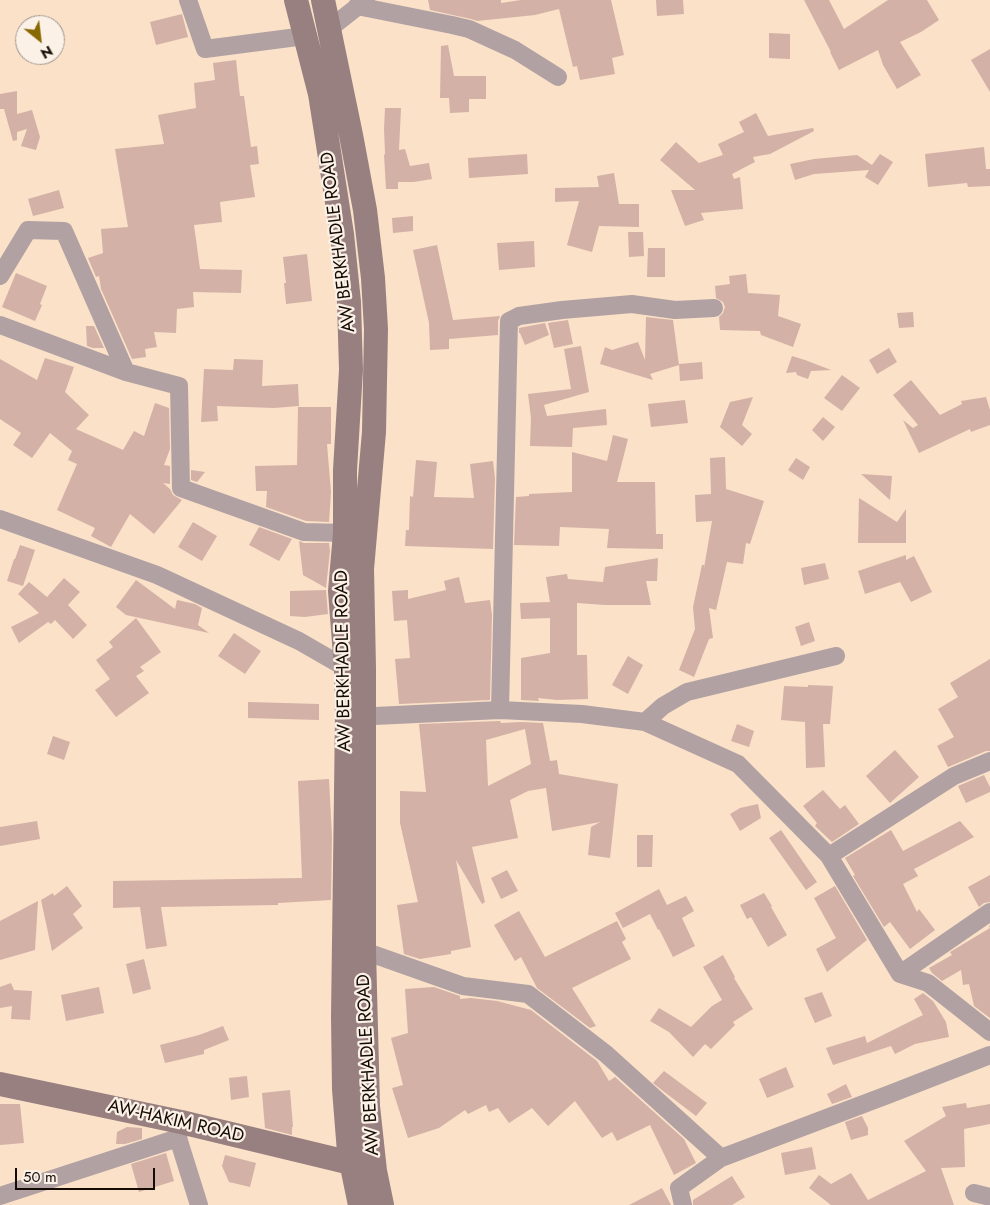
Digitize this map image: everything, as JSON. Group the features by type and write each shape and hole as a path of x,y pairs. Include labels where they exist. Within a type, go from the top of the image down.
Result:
{"main road":[{"name":"AW BERKHADLE ROAD","path":"296,0 320,94 342,234 349,302 351,370 345,533 340,591 355,668"},
{"name":"AW BERKHADLE ROAD","path":"323,0 365,210 376,329 374,432 355,668 355,717 368,1106 375,1171 382,1205"},
{"name":"AW BERKHADLE ROAD","path":"355,717 343,1018 344,1089 349,1152 360,1205"},
{"name":"AW-HAKIM ROAD","path":"0,1084 180,1130 351,1163 375,1171"}],"street":[{"path":"188,0 205,49 305,36"},
{"path":"329,29 361,3 469,29 515,50 558,77"},
{"path":"0,276 28,230 64,231 126,372"},
{"path":"500,710 509,321 519,316 562,310 632,304 675,310 714,308"},
{"path":"0,325 126,372 179,386 181,488 304,532 345,533"},
{"path":"0,520 156,576 299,640 332,660 355,668"},
{"path":"645,722 662,706 687,692 836,656"},
{"path":"355,717 500,710 582,714 645,722 738,764 829,856 900,974 928,983 990,1032"},
{"path":"829,856 954,776 990,761"},
{"path":"900,974 990,912"},
{"path":"364,951 463,986 528,994 606,1054 721,1158"},
{"path":"684,1205 679,1188 721,1158 990,1055"},
{"path":"0,1196 180,1130 198,1205"}],"building":[{"path":"428,0 501,0 501,3 521,0 611,0 624,55 612,58 615,74 580,80 577,66 573,67 559,9 535,15 477,21 430,10"},
{"path":"656,0 683,0 684,14 657,16"},
{"path":"804,0 829,0 844,29 888,0 927,0 939,20 921,32 900,42 921,75 897,89 883,65 878,50 839,70"},
{"path":"182,14 188,37 156,45 150,22"},
{"path":"769,33 790,34 790,59 769,58"},
{"path":"448,45 454,76 486,76 486,99 469,99 469,112 450,113 449,98 440,98 441,46"},
{"path":"990,49 990,92 971,60"},
{"path":"236,60 240,96 244,96 251,147 257,146 259,164 250,165 255,197 220,202 222,222 194,225 200,269 242,270 241,293 193,292 194,307 177,309 176,333 154,332 157,347 145,349 146,357 132,359 101,289 99,276 96,277 88,258 103,253 101,229 128,227 115,149 164,144 158,115 196,108 194,83 215,80 213,63"},
{"path":"17,91 17,114 32,110 40,137 36,150 21,146 27,129 17,132 17,140 13,141 4,109 0,109 0,94"},
{"path":"385,108 401,108 399,150 405,149 410,166 429,163 432,179 398,182 398,189 386,189 384,155"},
{"path":"756,113 768,136 813,128 814,131 770,154 753,157 755,162 732,174 734,179 740,177 743,209 701,213 704,220 685,226 671,190 695,190 660,160 676,142 699,163 723,155 718,144 744,132 739,122"},
{"path":"984,147 986,169 990,169 990,186 968,187 967,183 928,187 925,154"},
{"path":"527,154 528,174 469,178 468,158"},
{"path":"880,154 893,162 878,185 865,177 869,170 814,174 795,180 790,164 814,159 857,155 872,165"},
{"path":"614,173 619,204 639,204 639,227 599,226 592,252 567,245 579,201 555,202 555,188 599,187 597,176"},
{"path":"59,190 64,208 33,216 28,199"},
{"path":"413,216 413,231 393,233 392,218"},
{"path":"628,232 643,232 644,256 629,257"},
{"path":"534,241 535,267 499,270 497,243"},
{"path":"437,245 453,320 500,316 498,335 449,339 449,349 430,350 429,323 413,250"},
{"path":"648,248 665,248 665,277 647,277"},
{"path":"307,254 312,301 286,304 283,257"},
{"path":"16,273 47,286 35,321 2,307"},
{"path":"746,274 748,293 780,295 778,316 801,324 793,347 761,335 760,331 720,330 719,317 725,307 723,302 716,298 715,286 730,284 729,276"},
{"path":"913,312 914,327 899,328 897,313"},
{"path":"646,317 673,320 679,365 650,374 653,380 600,364 605,347 612,350 638,342 645,360"},
{"path":"568,320 573,344 554,348 548,323"},
{"path":"545,323 549,335 525,345 519,333 519,328"},
{"path":"86,326 94,326 104,348 87,346"},
{"path":"581,346 589,392 544,405 547,416 606,409 607,425 573,428 572,447 530,446 531,418 528,394 571,389 564,349"},
{"path":"889,348 897,362 877,374 869,360"},
{"path":"792,356 831,370 811,371 808,379 797,375 796,372 786,373"},
{"path":"45,358 74,367 65,392 89,415 76,429 123,450 134,431 144,436 155,403 169,408 170,449 164,465 170,466 170,484 163,483 170,489 173,495 182,500 154,534 130,514 111,547 91,536 95,528 57,510 77,464 68,460 72,451 50,433 32,458 13,445 21,433 0,419 0,359 37,380"},
{"path":"234,359 263,360 262,386 298,384 299,406 274,408 217,406 218,421 201,422 204,369 233,370"},
{"path":"702,362 703,379 680,381 679,364"},
{"path":"842,375 860,388 842,411 824,398"},
{"path":"911,380 940,415 962,404 961,401 986,397 990,410 990,425 971,432 970,429 919,453 903,420 913,428 918,425 893,395"},
{"path":"753,397 742,425 752,434 742,446 720,427 730,402"},
{"path":"685,400 688,423 651,427 648,404"},
{"path":"298,407 331,407 331,444 327,444 331,492 329,522 306,521 266,507 267,491 256,491 255,466 297,465"},
{"path":"823,417 835,427 823,441 812,430"},
{"path":"613,435 628,439 617,482 655,482 656,534 663,534 663,549 607,548 609,529 560,527 559,546 514,545 516,497 529,496 529,494 572,492 572,452 607,461"},
{"path":"725,457 726,489 764,501 750,544 746,543 743,564 727,562 716,610 709,608 713,638 709,639 694,677 679,670 695,629 693,607 702,565 704,565 704,568 712,521 696,522 695,495 711,494 710,458"},
{"path":"796,458 810,467 803,480 788,470"},
{"path":"416,460 437,462 434,497 474,498 470,464 493,461 495,478 493,549 405,546 406,530 409,530 410,496 413,497"},
{"path":"191,470 205,472 197,482 191,480"},
{"path":"861,474 892,476 890,500"},
{"path":"859,498 897,522 906,509 906,543 858,543"},
{"path":"193,522 217,536 202,561 178,547"},
{"path":"259,527 292,539 279,561 249,545"},
{"path":"299,541 304,543 329,543 330,551 326,588 303,575"},
{"path":"20,545 35,550 23,586 7,581"},
{"path":"906,555 906,560 914,556 932,592 911,602 900,582 865,594 858,571"},
{"path":"658,558 657,581 646,581 651,605 577,603 577,655 587,655 588,699 557,700 538,698 539,701 521,700 521,658 550,653 550,618 521,619 520,603 550,602 546,577 567,574 568,579 603,582 605,567"},
{"path":"825,563 829,579 804,585 801,568"},
{"path":"459,577 465,603 490,600 492,615 490,700 399,704 395,659 410,658 407,620 394,621 392,591 408,590 408,599 446,590 444,581"},
{"path":"64,578 80,592 68,605 87,625 73,639 55,620 51,624 48,622 19,643 11,627 39,613 18,594 29,582 47,597"},
{"path":"136,580 175,609 177,600 195,604 202,608 198,625 209,633 126,615 116,607"},
{"path":"326,590 328,614 305,617 290,616 290,591"},
{"path":"136,618 161,652 140,667 144,671 136,676 149,693 116,717 95,690 110,679 96,660 113,647 109,642"},
{"path":"809,622 815,641 801,646 795,627"},
{"path":"234,633 261,651 245,674 218,656"},
{"path":"628,656 643,665 628,694 612,685"},
{"path":"990,659 990,751 948,767 937,746 954,737 938,709 958,697 950,683"},
{"path":"808,685 833,686 830,724 823,724 825,767 806,768 805,722 781,720 784,686 808,687"},
{"path":"248,702 319,704 319,720 248,718"},
{"path":"500,721 501,723 543,723 550,761 557,760 559,774 618,784 610,858 588,855 591,827 600,822 552,831 546,788 528,791 510,800 518,838 472,847 485,902 482,904 456,860 471,947 451,951 451,954 420,959 404,954 397,905 418,902 400,823 400,791 426,792 419,724","holes":["525,729 531,764 488,786 486,740"]},
{"path":"737,724 754,731 749,747 731,741"},
{"path":"53,736 70,742 64,760 47,754"},
{"path":"895,750 919,777 890,803 866,776"},
{"path":"984,775 990,787 990,792 966,803 958,786"},
{"path":"329,779 332,836 331,900 278,903 278,905 161,907 167,946 146,949 140,907 113,908 113,881 302,878 298,781"},
{"path":"823,790 840,809 845,805 859,824 832,842 815,826 817,823 803,806"},
{"path":"758,804 761,818 740,831 730,814 740,808"},
{"path":"37,821 40,839 0,846 0,827"},
{"path":"960,821 974,837 914,869 918,876 903,884 917,912 919,909 935,930 910,949 890,922 884,927 853,876 855,875 845,858 891,830 903,851"},
{"path":"781,830 817,882 806,890 769,838"},
{"path":"637,835 653,835 652,867 637,867"},
{"path":"507,870 518,891 501,899 491,878"},
{"path":"990,875 990,902 984,903 979,907 968,887"},
{"path":"67,886 82,906 73,914 83,928 52,951 41,900 53,893 54,896"},
{"path":"835,886 867,940 827,972 816,949 836,938 814,898"},
{"path":"659,889 667,905 686,896 694,911 682,918 695,946 673,957 650,914 623,928 615,913"},
{"path":"764,893 787,935 768,947 751,917 747,919 740,905"},
{"path":"38,901 35,950 0,960 0,921"},
{"path":"519,911 545,957 617,921 626,939 622,942 631,959 572,988 596,1026 590,1028 537,988 521,957 515,961 494,925"},
{"path":"990,928 990,1018 974,1006 969,984 963,985 961,970 942,981 929,968 952,955 950,952"},
{"path":"723,955 734,978 753,1009 733,1022 735,1025 711,1049 705,1044 693,1057 669,1032 650,1021 659,1008 691,1027 712,1006 722,1000 703,967"},
{"path":"144,959 151,989 133,994 126,964"},
{"path":"11,983 14,990 32,991 30,1020 11,1019 12,1006 0,1008 0,987"},
{"path":"99,987 104,1013 66,1021 61,995"},
{"path":"434,987 460,996 460,999 471,998 497,1001 531,1010 597,1061 609,1081 615,1077 684,1139 696,1163 674,1175 650,1125 617,1141 612,1132 602,1138 575,1101 548,1126 532,1108 509,1123 498,1108 489,1112 486,1105 468,1114 465,1110 439,1128 408,1138 392,1088 403,1085 391,1038 408,1033 405,989"},
{"path":"822,992 832,1016 815,1023 804,998"},
{"path":"923,993 933,1001 946,1022 949,1037 915,1044 895,1054 891,1046 833,1065 826,1048 865,1036 867,1043 923,1015 914,999"},
{"path":"223,1026 229,1040 204,1050 204,1054 165,1063 160,1045 199,1035"},
{"path":"786,1067 794,1087 767,1098 759,1079"},
{"path":"664,1071 707,1103 696,1116 653,1083"},
{"path":"247,1076 249,1097 231,1100 229,1078"},
{"path":"846,1084 852,1097 832,1104 827,1094"},
{"path":"290,1090 292,1135 265,1128 262,1093"},
{"path":"966,1103 967,1108 990,1104 990,1124 964,1129 965,1167 941,1168 954,1205 831,1205 809,1188 819,1175 831,1184 851,1173 868,1200 926,1171 904,1141 946,1116 942,1107"},
{"path":"0,1104 20,1104 24,1143 0,1145"},
{"path":"862,1116 868,1128 868,1135 851,1140 845,1122"},
{"path":"127,1127 142,1128 142,1139 125,1144 116,1144 117,1132"},
{"path":"812,1147 816,1169 785,1175 781,1153"},
{"path":"166,1153 174,1181 139,1192 131,1164"},
{"path":"225,1155 256,1163 250,1187 229,1182 222,1166"},
{"path":"732,1176 745,1197 732,1205 693,1205 693,1200"},
{"path":"662,1188 671,1205 629,1205"}]}
